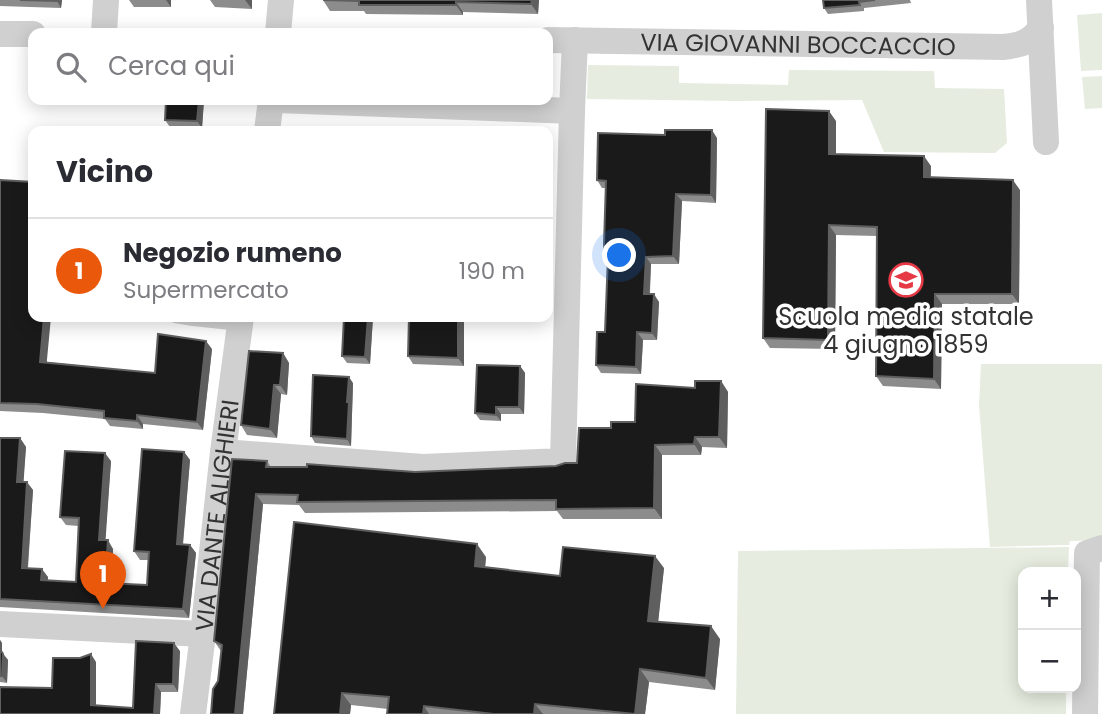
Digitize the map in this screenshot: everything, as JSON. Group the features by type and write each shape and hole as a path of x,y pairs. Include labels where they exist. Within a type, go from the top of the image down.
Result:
{"street":[{"path":"104,28 106,0"},
{"path":"278,28 281,0"},
{"path":"1039,0 1046,142"},
{"name":"VIA GIOVANNI BOCCACCIO","path":"553,40 1003,47 1020,45 1041,28"},
{"path":"0,34 28,34"},
{"path":"223,452 423,467 563,461 575,40"},
{"path":"268,126 270,105"},
{"path":"411,105 572,111"},
{"name":"VIA DANTE ALIGHIERI","path":"193,714 241,322"},
{"path":"1085,714 1087,553 1102,548"},
{"path":"0,624 203,634"}],"shaded area":[{"path":"1102,13 1102,70 1081,71 1077,15"},
{"path":"588,65 679,66 679,83 788,85 789,70 934,71 935,88 1004,89 1007,143 995,153 884,152 862,100 587,99"},
{"path":"1102,76 1102,108 1085,109 1082,77"},
{"path":"981,364 1102,364 1102,540 1070,541 1069,545 990,547 979,405"},
{"path":"1069,547 1068,567 1018,567 1018,693 1066,693 1066,714 736,714 738,551"}],"building":[{"path":"323,0 532,0 531,4 456,2 456,5 359,5 359,1"},
{"path":"823,0 875,0 859,2 860,5 824,8"},
{"path":"166,105 199,105 197,121 165,120"},
{"path":"766,109 829,111 829,154 924,156 924,177 1013,180 1012,294 935,294 934,379 876,376 877,227 829,225 828,340 763,338"},
{"path":"665,130 712,130 711,195 676,194 673,256 646,257 644,294 654,294 652,333 637,332 636,367 596,365 597,332 605,332 608,256 605,256 604,244 606,181 597,180 598,133 665,135"},
{"path":"0,180 28,182 28,322 44,322 40,362 155,373 158,334 206,341 197,422 137,415 137,421 104,418 104,411 0,403"},
{"path":"344,322 368,322 365,357 342,356"},
{"path":"409,322 458,322 458,358 408,356"},
{"path":"249,351 283,353 280,385 274,385 270,429 241,425"},
{"path":"477,365 520,366 519,407 496,407 496,415 475,413"},
{"path":"313,375 349,377 347,439 311,436"},
{"path":"695,381 721,381 719,437 695,437 694,444 655,445 654,508 556,509 556,500 297,502 298,495 256,494 235,714 211,714 222,645 214,641 232,459 267,461 266,467 307,467 307,464 415,472 577,463 579,428 611,428 611,422 635,422 636,384 695,388"},
{"path":"0,438 20,438 17,482 27,482 22,568 42,569 41,580 76,582 79,518 60,517 65,451 105,453 99,540 108,540 105,583 147,585 149,552 134,551 142,449 184,452 177,544 190,545 183,609 0,599"},
{"path":"294,522 477,544 475,566 560,576 563,547 655,556 648,621 711,626 706,678 640,669 635,714 535,704 534,714 494,714 424,706 423,714 387,714 389,697 342,693 340,714 274,714"},
{"path":"136,641 174,643 173,684 156,684 154,714 0,714 0,687 52,688 53,658 80,658 91,654 91,705 133,708"},
{"path":"0,649 3,654 2,676 0,676"}],"place":[{"name":"Scuola media statale 4 giugno 1859","path":"906,280"},
{"name":"Negozio rumeno","path":"103,609"}]}
